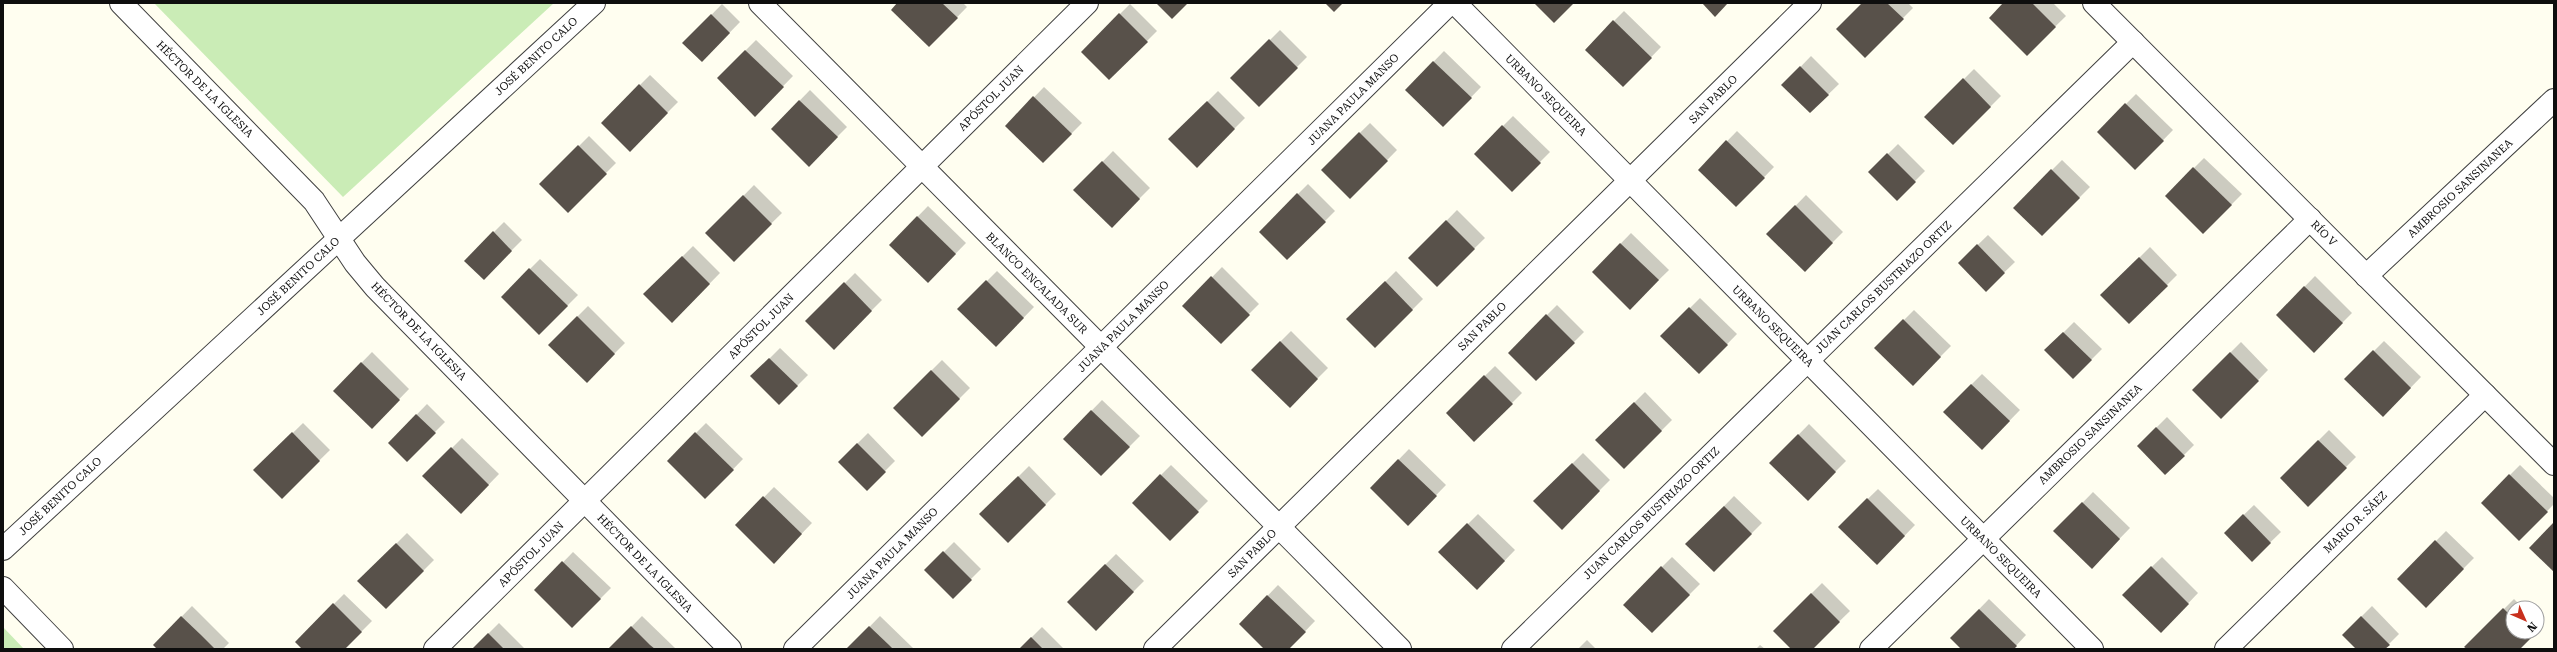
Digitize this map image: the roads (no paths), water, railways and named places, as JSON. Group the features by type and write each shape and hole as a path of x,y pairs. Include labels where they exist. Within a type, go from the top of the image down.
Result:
{"street":[{"name":"HÉCTOR DE LA IGLESIA","path":"120,3 304,189 324,213 355,263 375,286 730,649"},
{"name":"JOSÉ BENITO CALO","path":"3,549 594,3"},
{"name":"BLANCO ENCALADA SUR","path":"760,3 1400,649"},
{"name":"APÓSTOL JUAN","path":"435,649 1087,3"},
{"name":"JUANA PAULA MANSO","path":"795,649 1450,3"},
{"name":"URBANO SEQUEIRA","path":"1455,3 2092,649"},
{"name":"SAN PABLO","path":"1155,649 1810,3"},
{"name":"RÍO V","path":"2094,3 2554,464"},
{"name":"JUAN CARLOS BUSTRIAZO ORTIZ","path":"1513,649 2133,42"},
{"name":"AMBROSIO SANSINANEA","path":"2366,276 2554,100"},
{"name":"AMBROSIO SANSINANEA","path":"1871,649 2310,219"},
{"name":"MARIO R. SÁEZ","path":"2226,649 2485,395"},
{"path":"3,588 62,649"}]}
